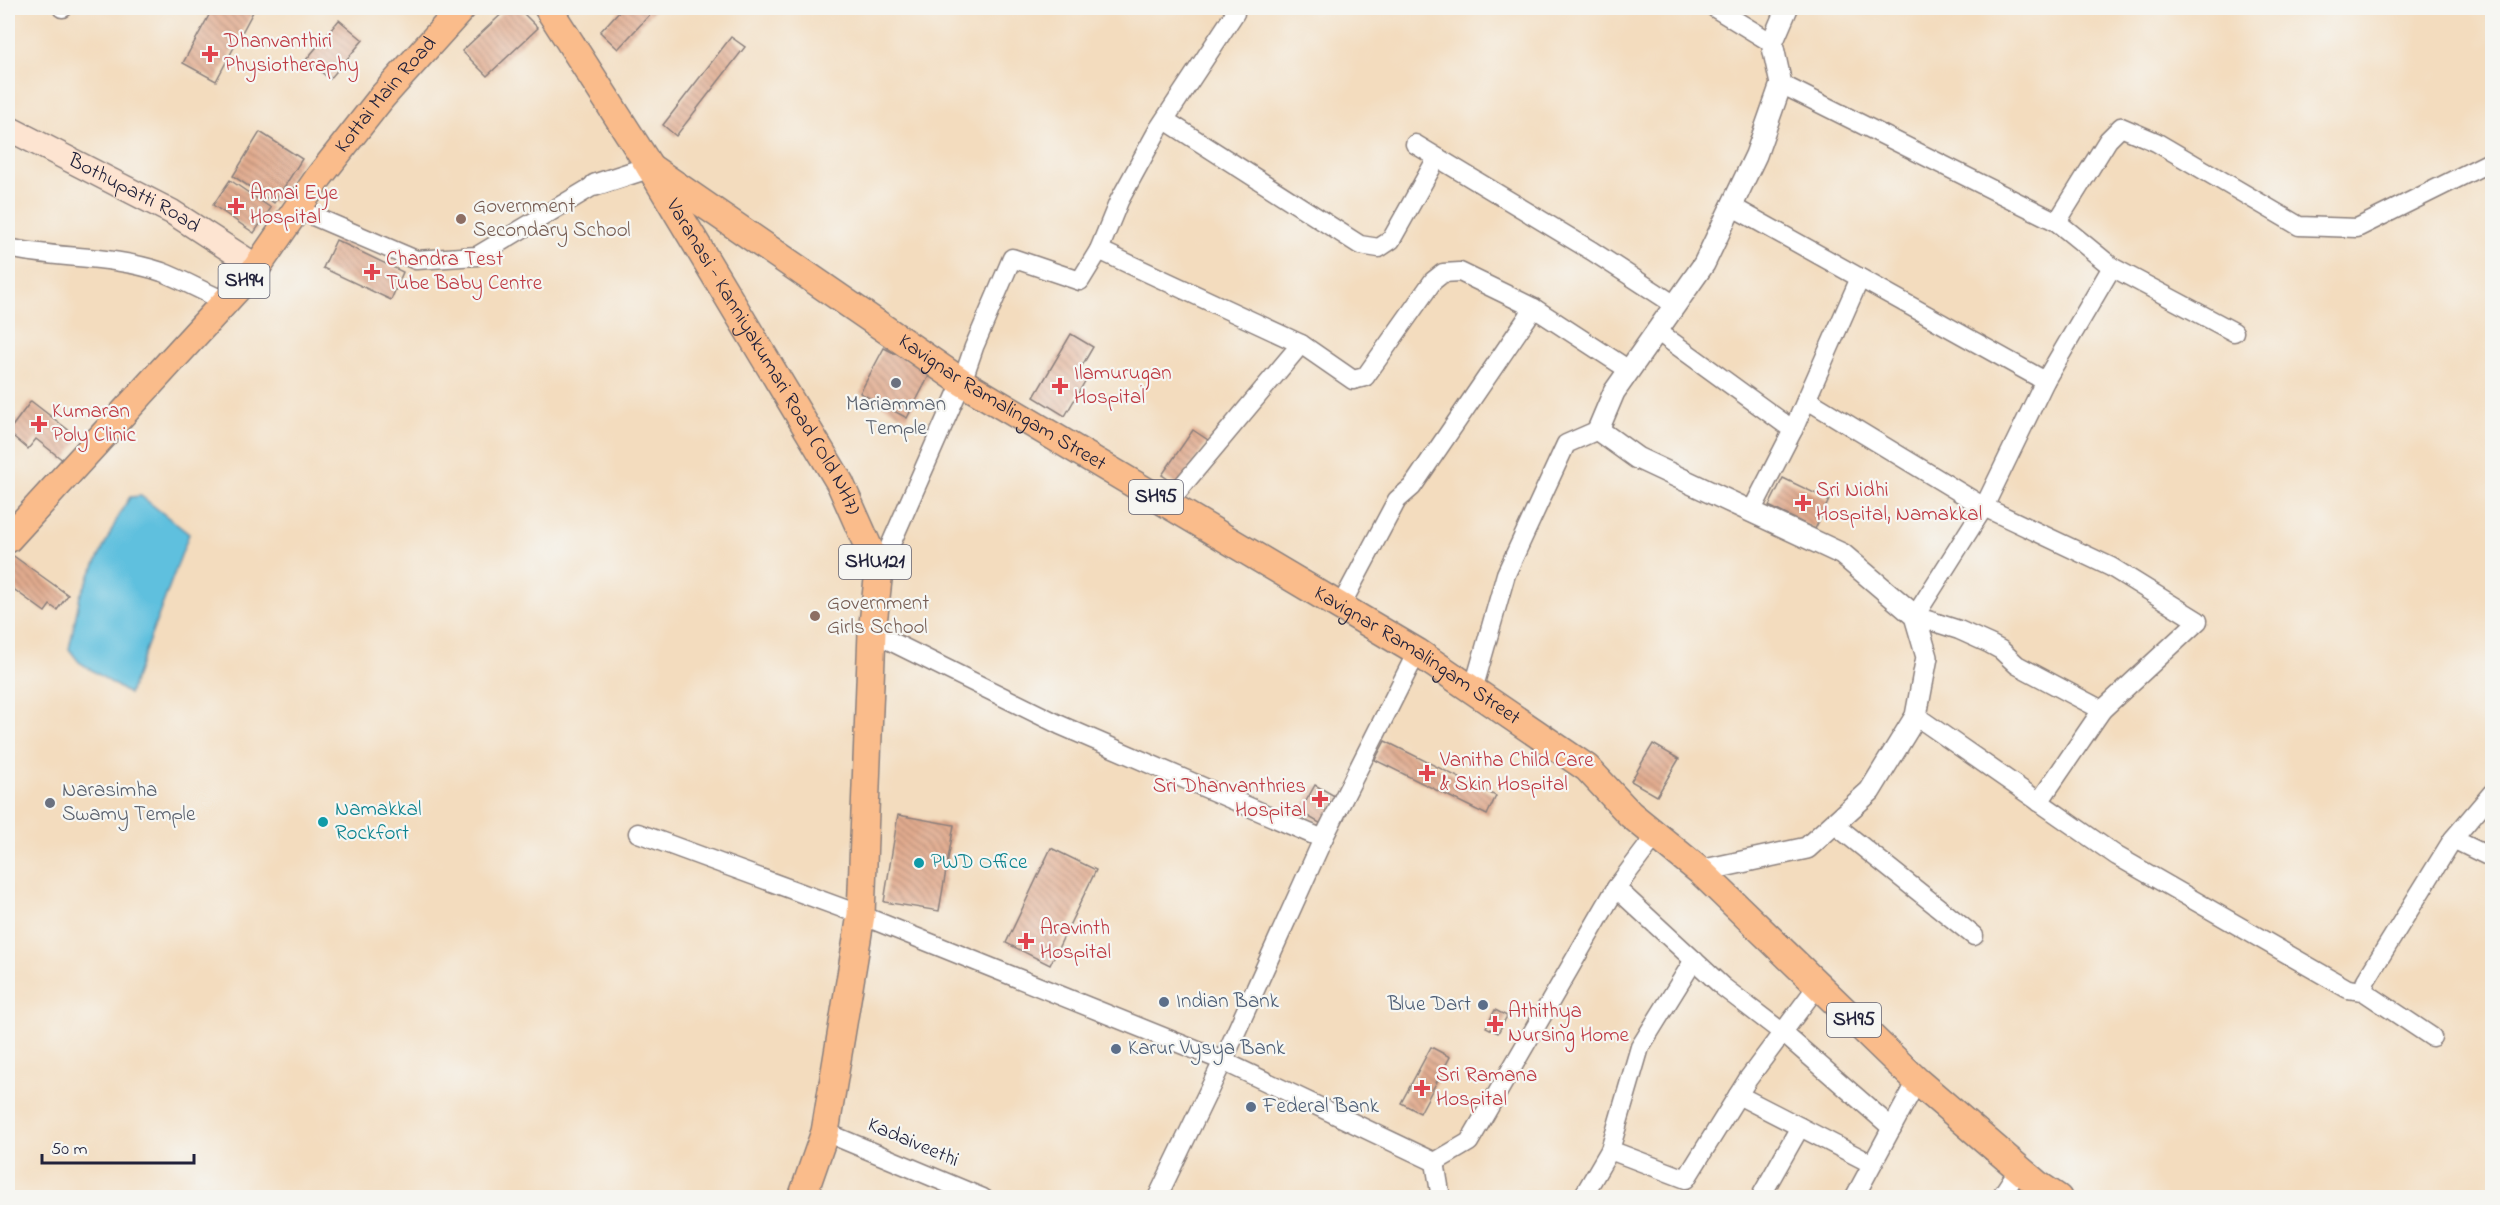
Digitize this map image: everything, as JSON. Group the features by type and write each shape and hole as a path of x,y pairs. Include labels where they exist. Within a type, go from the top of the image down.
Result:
{"main road":[{"name":"Kottai Main Road","path":"8,539 256,267 319,177 382,97 462,8"},
{"name":"Varanasi - Kanniyakumari Road (Old NH7)","path":"548,8 650,167 840,483 879,571"},
{"name":"Bothupatti Road","path":"8,128 172,212 256,267"},
{"name":"Kavignar Ramalingam Street","path":"650,167 962,382 1417,652 1587,768 1630,814 1656,835"},
{"name":"SHU121","path":"802,1197 825,1132 861,915 872,632 879,571"},
{"name":"SH95","path":"1656,835 1700,871 1917,1081 2037,1184 2058,1197"}],"street":[{"path":"1715,8 1772,43"},
{"path":"1473,690 1506,574 1566,444 1598,430 1614,392 1704,264 1756,155 1781,84 1772,43 1787,8"},
{"path":"879,571 962,382 974,347 1012,258 1080,281 1099,250 1119,201 1165,120 1235,13"},
{"path":"1781,84 2057,222 2112,267 2235,332"},
{"path":"1165,120 1360,245 1380,248 1391,240 1437,158"},
{"path":"2057,222 2108,140 2121,128 2156,142 2299,226 2356,228 2490,162 2493,163"},
{"path":"1415,144 1592,251 1675,305"},
{"path":"297,209 416,260 477,256 595,185 650,167"},
{"path":"1731,206 2045,381"},
{"path":"8,248 29,253 94,259 161,272 225,302"},
{"path":"1099,250 1301,344 1353,380 1365,377 1433,281 1443,273 1460,272 1534,308 1629,370"},
{"path":"1700,871 1807,848 1870,791 1916,716 1927,657 1915,616 1984,507 2045,381 2112,267"},
{"path":"1752,510 1793,430 1860,278"},
{"path":"1340,607 1397,500 1412,487 1534,308"},
{"path":"1657,331 1793,430"},
{"path":"1167,504 1301,344"},
{"path":"1806,399 1984,507 2112,567 2198,621 2102,710 2039,802"},
{"path":"1598,430 1637,458 1842,554 1915,616 1959,630 1990,644 2001,650 2017,665 2102,710"},
{"path":"872,632 1060,725 1323,839"},
{"path":"1157,1197 1223,1060 1323,839 1417,652"},
{"path":"1916,716 2117,856 2348,989 2363,991 2432,1037"},
{"path":"2363,991 2366,980 2453,838 2493,793"},
{"path":"1834,824 1974,936"},
{"path":"638,832 861,915 1223,1060 1435,1162"},
{"path":"1435,1162 1469,1142 1616,888 1656,835"},
{"path":"2453,838 2493,858"},
{"path":"1616,888 1723,987 1783,1033 1892,1128"},
{"path":"1582,1197 1610,1150 1640,1047 1694,960"},
{"path":"1610,1150 1686,1179 1738,1095 1818,985"},
{"path":"1854,1197 1917,1081"},
{"path":"1738,1095 1872,1164"},
{"path":"1760,1197 1800,1127"},
{"name":"Kadaiveethi","path":"825,1132 982,1197"},
{"path":"1435,1162 1442,1197"},
{"path":"2000,1197 2019,1169"}],"water":[{"path":"141,496 189,534 129,694 79,662 69,649 80,596 120,513 130,497"}],"building":[{"path":"213,8 255,8 216,81 183,63"},
{"path":"508,8 518,8 538,28 487,76 462,51"},
{"path":"622,8 656,8 618,49 600,32"},
{"path":"339,20 363,40 330,79 306,60"},
{"path":"731,37 745,47 676,136 663,125"},
{"path":"260,132 302,159 274,203 233,176"},
{"path":"230,180 271,208 254,233 213,205"},
{"path":"336,240 403,272 391,300 323,268"},
{"path":"1071,334 1093,347 1079,371 1088,376 1065,416 1034,397"},
{"name":"Mariamman Temple","path":"884,348 931,372 907,418 860,393"},
{"path":"31,401 80,439 64,461 36,439 28,449 8,432"},
{"path":"1193,430 1208,440 1178,486 1162,475"},
{"path":"1783,478 1829,500 1815,529 1769,506"},
{"path":"8,552 68,595 57,610 50,605 45,612 8,585"},
{"path":"1385,741 1496,796 1487,815 1375,760"},
{"path":"1653,744 1679,759 1657,796 1631,781"},
{"path":"1315,785 1340,799 1325,826 1300,812"},
{"name":"PWD Office","path":"898,815 954,825 939,911 884,902"},
{"path":"1051,848 1096,870 1050,965 1006,943"},
{"path":"1495,1010 1507,1016 1498,1033 1486,1027"},
{"path":"1431,1047 1450,1057 1420,1113 1401,1103"}],"place":[{"name":"Dhanvanthiri Physiotheraphy","path":"210,54"},
{"name":"Annai Eye Hospital","path":"236,206"},
{"name":"Government Secondary School","path":"461,219"},
{"name":"Chandra Test Tube Baby Centre","path":"372,272"},
{"name":"Mariamman Temple","path":"896,383"},
{"name":"Ilamurugan Hospital","path":"1060,386"},
{"name":"Kumaran Poly Clinic","path":"39,424"},
{"name":"Sri Nidhi Hospital, Namakkal","path":"1803,503"},
{"name":"Government Girls School","path":"815,616"},
{"name":"Vanitha Child Care & Skin Hospital","path":"1427,773"},
{"name":"Sri Dhanvanthries Hospital","path":"1320,799"},
{"name":"Narasimha Swamy Temple","path":"50,803"},
{"name":"Namakkal Rockfort","path":"323,822"},
{"name":"PWD Office","path":"919,863"},
{"name":"Aravinth Hospital","path":"1026,941"},
{"name":"Indian Bank","path":"1164,1002"},
{"name":"Blue Dart","path":"1483,1005"},
{"name":"Athithya Nursing Home","path":"1495,1024"},
{"name":"Karur Vysya Bank","path":"1116,1049"},
{"name":"Sri Ramana Hospital","path":"1422,1088"},
{"name":"Federal Bank","path":"1251,1107"}]}
